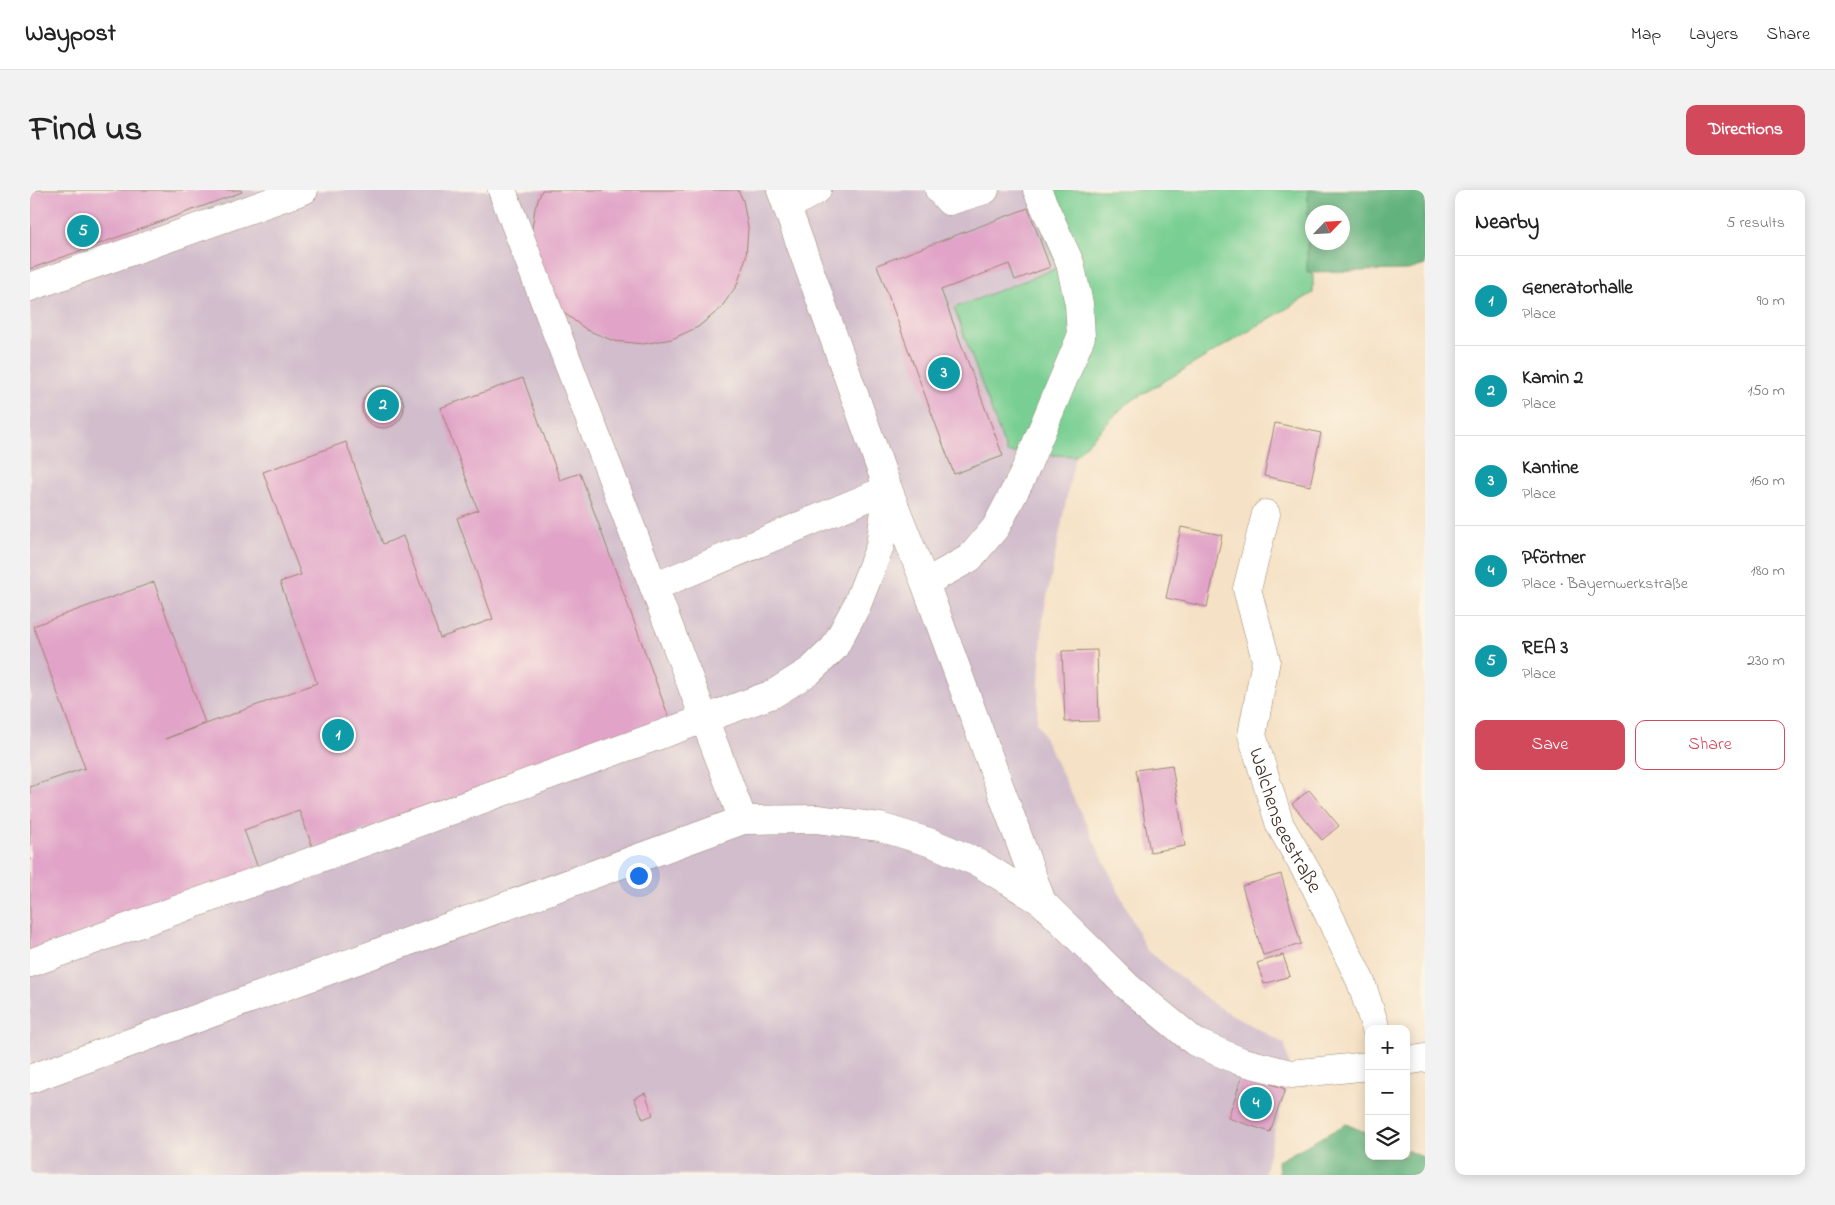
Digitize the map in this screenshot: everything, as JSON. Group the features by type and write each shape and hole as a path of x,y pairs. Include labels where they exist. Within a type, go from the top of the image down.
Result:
{"street":[{"path":"502,190 743,820"},
{"path":"817,190 784,198 888,489 925,583 1042,902"},
{"path":"939,190 949,201 985,190"},
{"path":"925,583 970,558 996,527 1024,475 1081,337 1079,304 1070,263 1038,190"},
{"path":"30,287 287,193"},
{"path":"654,587 888,489"},
{"path":"30,963 773,694 810,671 834,648 857,605 880,546 888,489"},
{"name":"Walchenseestraße","path":"1266,514 1247,588 1266,660 1252,735 1280,825 1315,886 1361,982 1375,1025"},
{"path":"30,1079 743,820 818,819 880,827 932,843 979,863 1042,902 1127,986 1195,1042 1240,1061 1291,1074 1365,1066"},
{"path":"1410,1060 1425,1058"}],"shaded area":[{"path":"30,190 1313,190 1313,205 1305,205 1305,250 1313,250 1313,293 1126,404 1075,456 1043,617 1037,722 1146,949 1215,1005 1285,1044 1291,1074 1264,1175 30,1175"}],"green space":[{"path":"1028,190 1313,190 1313,205 1305,205 1305,250 1313,250 1313,293 1126,404 1075,456 1007,453 954,308 1057,268"},
{"path":"1308,190 1425,190 1425,265 1408,270 1307,272 1307,250 1350,250 1350,205 1308,205"},
{"path":"1346,1124 1365,1132 1365,1160 1410,1160 1410,1152 1425,1158 1425,1175 1279,1175 1278,1161"}],"building":[{"path":"30,190 241,190 242,192 30,269"},
{"path":"542,190 738,190 743,200 748,228 746,257 737,285 720,309 698,327 672,339 643,344 614,341 587,330 564,313 546,290 531,235 535,208"},
{"path":"1028,208 1050,267 1015,280 1009,264 941,290 1003,456 954,474 877,265"},
{"path":"523,378 560,480 580,473 669,718 313,848 299,810 244,830 258,868 30,951 30,787 85,768 33,626 154,582 205,723 165,739 317,683 280,582 301,575 263,472 346,442 383,544 403,536 440,638 493,619 457,518 478,510 440,408"},
{"path":"383,386 398,392 404,407 398,422 383,428 368,422 362,407 368,392"},
{"path":"1275,423 1321,433 1310,486 1264,476"},
{"path":"1181,527 1222,535 1207,607 1166,598"},
{"path":"1097,650 1099,721 1065,722 1062,651"},
{"path":"1172,765 1185,846 1150,852 1136,770"},
{"path":"1309,790 1339,826 1322,840 1292,804"},
{"path":"1281,874 1301,944 1263,955 1242,886"},
{"path":"1283,955 1290,976 1264,984 1257,963"},
{"path":"1243,1074 1285,1089 1270,1132 1228,1118"},
{"path":"645,1093 653,1115 643,1119 634,1098"}],"place":[{"name":"REA 3","path":"83,231"},
{"name":"Kantine","path":"944,373"},
{"name":"Kamin 2","path":"383,405"},
{"name":"Generatorhalle","path":"338,735"},
{"name":"Pförtner","path":"1256,1103"}]}
